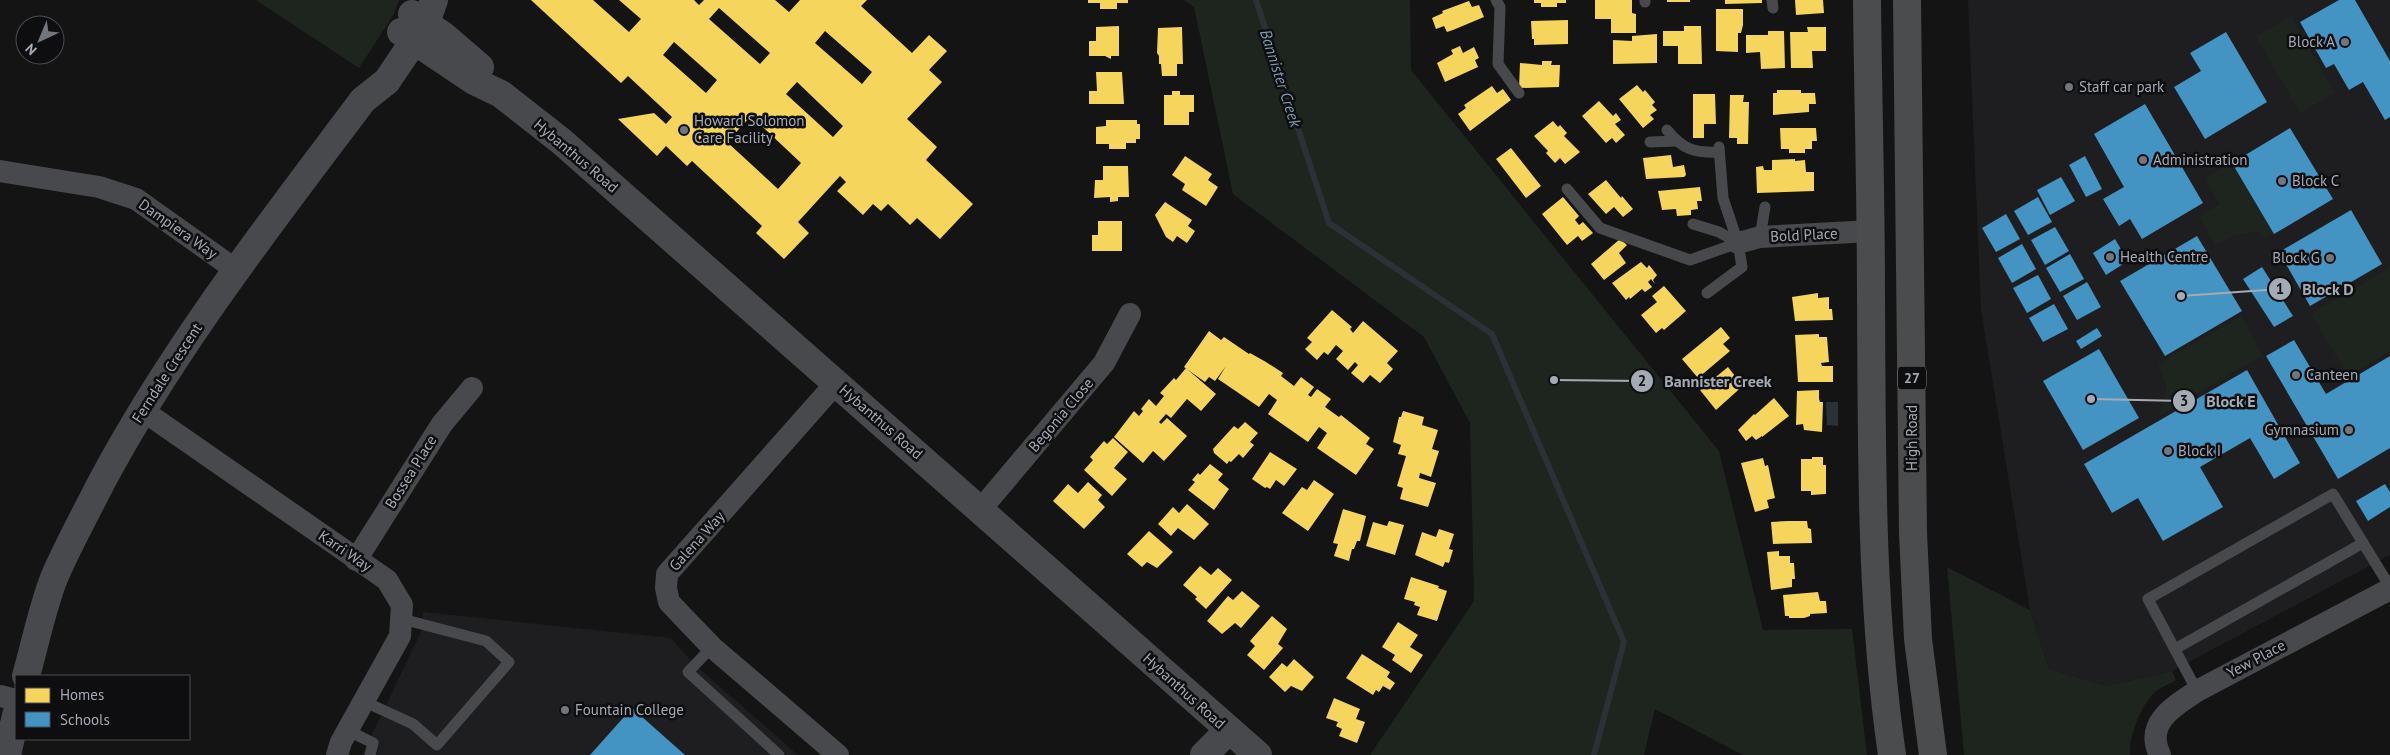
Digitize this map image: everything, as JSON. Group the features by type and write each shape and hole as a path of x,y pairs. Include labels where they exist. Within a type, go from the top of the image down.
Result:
{"main road":[{"path":"1867,0 1871,231 1873,555 1883,690 1892,755"},
{"name":"High Road","path":"1907,0 1913,533 1918,639 1933,755"}],"street":[{"name":"Hybanthus Road","path":"417,18 482,69 501,94 610,184 981,509 1229,730 1252,753"},
{"name":"Ferndale Crescent","path":"26,675 54,580 76,531 122,442 236,270 363,100 374,72 417,18"},
{"name":"Dampiera Way","path":"0,171 99,187 136,200 236,270"},
{"name":"Bold Place","path":"1738,243 1760,237 1871,231"},
{"name":"Begonia Close","path":"981,509 1104,363 1130,314"},
{"name":"Galena Way","path":"836,383 667,574 666,588 669,602 712,647 838,755"},
{"name":"Bossea Place","path":"356,560 442,424 472,388"},
{"name":"Karri Way","path":"142,410 387,580 402,605 400,636 348,730 337,755"},
{"name":"Yew Place","path":"2160,755 2156,746 2157,729 2168,710 2197,691 2390,588"},
{"path":"0,696 15,700"},
{"path":"7,755 15,719"},
{"path":"1204,755 1229,730"}],"lane":[{"path":"1496,0 1500,8 1498,64 1519,93"},
{"path":"1667,130 1677,141 1697,153 1719,150 1723,198 1738,243 1742,267 1707,293"},
{"path":"1650,142 1677,141"},
{"path":"1567,189 1600,228 1690,260 1738,243"},
{"path":"1760,237 1765,207"},
{"path":"1693,224 1719,232 1738,243"},
{"path":"2197,691 2148,600 2333,494 2390,588"},
{"path":"2175,650 2363,543"},
{"path":"364,701 412,724 436,745 509,662 486,642 402,619"},
{"path":"712,647 688,672 779,755"},
{"path":"348,730 374,743 370,755"}],"shaded area":[{"path":"256,0 399,0 394,14 359,68"},
{"name":"Bannister Creek","path":"1184,0 1410,0 1411,70 1719,451 1763,630 1852,629 1867,755 1743,755 1655,709 1644,755 1370,755 1474,601 1470,423 1424,337 1233,194 1194,7"},
{"path":"1968,0 2390,0 2390,555 2172,671 2107,686 2049,669 2030,610 1981,310"},
{"path":"2291,16 2335,93 2300,113 2256,36"},
{"path":"2232,163 2274,234 2265,239 2257,231 2233,236 2216,245 2199,217 2220,204 2205,178"},
{"path":"2390,267 2390,351 2348,376 2311,314"},
{"path":"2241,316 2263,355 2159,416 2167,389 2158,364"},
{"path":"1826,402 1838,402 1838,426 1827,425"},
{"path":"1947,567 2030,610 2049,669 2107,686 2172,671 2176,680 2155,692 2145,705 2137,721 2130,747 2130,755 1964,755"},
{"name":"Fountain College","path":"423,612 671,638 694,664 798,755 362,755 422,630"}],"building: Homes":[{"name":"Howard Solomon Care Facility","path":"531,0 593,0 629,32 641,19 619,0 694,0 699,5 704,0 775,0 789,12 800,0 867,0 861,6 912,53 929,35 947,51 929,70 942,82 907,119 937,147 926,160 973,204 940,239 917,218 910,225 888,204 881,211 873,204 863,215 837,191 846,182 840,176 798,222 809,233 784,259 756,233 762,226 692,161 687,166 666,146 657,156 618,119 654,113 666,124 672,117 628,76 621,83","holes":["719,8 770,53 760,64 709,19","825,31 872,72 862,84 815,43","674,42 717,80 706,93 663,55","797,82 843,126 833,137 786,94","751,116 801,163 778,189 727,142"]},
{"path":"1088,0 1128,0 1128,3 1117,3 1117,9 1100,9 1100,3 1088,3"},
{"path":"1534,0 1566,0 1566,3 1557,3 1557,7 1541,7 1541,3 1534,3"},
{"path":"1595,0 1632,0 1632,13 1636,14 1636,33 1611,33 1611,19 1595,19"},
{"path":"1667,0 1690,0 1690,2 1667,2"},
{"path":"1725,0 1762,0 1762,3 1725,4"},
{"path":"1795,0 1823,0 1824,13 1796,15"},
{"path":"1469,1 1472,7 1479,5 1484,17 1447,32 1444,26 1436,29 1432,18 1443,13 1442,11"},
{"path":"1716,9 1743,9 1743,25 1741,33 1738,33 1738,52 1716,51"},
{"path":"1568,20 1568,44 1534,45 1531,21"},
{"path":"1119,26 1119,56 1111,56 1111,59 1105,56 1089,56 1089,41 1096,41 1096,27"},
{"path":"1684,26 1701,26 1702,64 1678,64 1678,46 1663,46 1663,31 1684,31"},
{"path":"1182,27 1183,64 1177,64 1177,76 1162,76 1161,64 1159,64 1157,53 1158,28"},
{"path":"1807,27 1826,27 1826,51 1812,51 1813,68 1791,68 1790,32 1808,32"},
{"path":"1768,31 1784,31 1785,68 1761,69 1760,52 1746,53 1746,35 1768,35"},
{"path":"1657,34 1657,63 1613,64 1613,40 1632,41 1632,36"},
{"path":"1460,46 1463,53 1474,47 1479,58 1475,60 1478,67 1445,82 1437,63 1453,54 1451,50"},
{"path":"1542,61 1552,61 1551,65 1560,65 1559,87 1519,88 1520,63 1542,65"},
{"path":"1096,72 1122,72 1124,104 1089,104 1089,91 1097,91"},
{"path":"1637,85 1643,92 1645,90 1655,102 1652,105 1657,110 1650,115 1654,119 1643,128 1619,99"},
{"path":"1492,86 1497,93 1503,89 1511,100 1470,131 1458,114 1466,108 1464,105"},
{"path":"1777,90 1801,90 1801,93 1815,93 1816,104 1809,104 1809,112 1773,115 1773,93 1777,93"},
{"path":"1172,91 1180,91 1180,95 1194,95 1194,112 1189,112 1189,125 1164,125 1164,95 1172,95"},
{"path":"1693,94 1715,94 1716,124 1704,124 1704,138 1693,138"},
{"path":"1730,95 1744,95 1743,102 1749,102 1748,144 1737,144 1737,138 1729,138"},
{"path":"1599,101 1613,116 1616,113 1621,120 1615,124 1625,135 1616,143 1612,138 1606,143 1582,116"},
{"path":"1106,120 1137,120 1137,124 1140,124 1140,139 1136,139 1136,143 1126,143 1126,149 1109,149 1109,144 1096,144 1096,127 1106,126"},
{"path":"1553,121 1558,127 1560,125 1567,133 1564,136 1580,152 1565,164 1560,158 1555,163 1546,153 1548,151 1534,136"},
{"path":"1780,128 1816,128 1817,141 1812,141 1812,149 1805,149 1805,153 1789,153 1789,149 1781,149"},
{"path":"1511,148 1541,186 1526,198 1496,159"},
{"path":"1671,155 1673,167 1684,165 1686,175 1684,177 1646,179 1643,158"},
{"path":"1185,156 1212,174 1208,180 1218,187 1206,206 1182,190 1185,184 1172,175"},
{"path":"1795,159 1795,161 1805,160 1806,172 1814,172 1814,191 1757,193 1756,167 1763,166 1764,170 1772,170 1772,160"},
{"path":"1103,166 1128,166 1129,197 1118,197 1118,201 1110,202 1110,197 1094,198 1095,180 1103,180"},
{"path":"1606,180 1633,209 1623,217 1614,207 1606,214 1588,194"},
{"path":"1700,187 1702,201 1697,201 1698,209 1691,210 1691,215 1677,216 1676,209 1662,210 1658,191"},
{"path":"1563,197 1579,216 1575,220 1579,225 1583,222 1593,233 1582,241 1578,236 1567,245 1542,214"},
{"path":"1165,202 1192,220 1188,226 1195,231 1187,243 1177,236 1173,242 1166,237 1155,215"},
{"path":"1098,221 1122,221 1122,251 1092,251 1092,235 1098,235"},
{"path":"1620,239 1627,245 1619,253 1626,263 1604,280 1591,264"},
{"path":"1641,262 1647,268 1649,265 1657,275 1653,280 1655,284 1651,279 1648,282 1652,287 1645,292 1642,289 1626,300 1612,283"},
{"path":"1664,286 1686,311 1664,330 1662,328 1656,333 1641,315 1657,302 1652,296"},
{"path":"1818,293 1818,298 1829,297 1829,309 1832,309 1833,320 1795,321 1792,297"},
{"path":"1332,310 1352,327 1350,329 1353,333 1363,321 1398,351 1387,363 1393,369 1380,383 1370,375 1363,383 1351,373 1358,365 1355,362 1348,370 1336,359 1343,351 1336,345 1328,355 1324,352 1317,360 1305,349 1312,342 1307,338"},
{"path":"1721,327 1730,338 1723,344 1730,351 1698,378 1682,359"},
{"path":"1209,331 1221,340 1224,337 1283,373 1281,376 1294,386 1301,377 1314,387 1308,395 1311,397 1317,389 1331,399 1325,407 1339,417 1341,415 1370,438 1366,444 1374,449 1356,475 1317,448 1327,433 1319,427 1308,442 1268,414 1277,400 1269,394 1259,407 1218,379 1226,366 1215,381 1209,377 1205,382 1184,367"},
{"path":"1819,334 1819,337 1827,337 1829,362 1821,363 1822,366 1833,366 1833,382 1798,382 1795,335"},
{"path":"1728,367 1735,376 1738,374 1746,383 1716,410 1700,390"},
{"path":"1186,368 1216,394 1201,411 1187,399 1171,418 1166,414 1159,422 1161,424 1167,418 1187,436 1164,461 1153,451 1143,463 1114,437 1134,411 1139,416 1143,411 1141,409 1149,399 1156,406 1164,396 1160,393 1174,378 1176,380"},
{"path":"1819,390 1820,402 1823,402 1822,432 1804,430 1803,424 1796,425 1797,391"},
{"path":"1774,398 1789,416 1762,437 1756,440 1752,436 1746,441 1738,430"},
{"path":"1403,411 1424,417 1422,425 1438,430 1432,449 1439,451 1431,477 1420,473 1419,478 1436,483 1428,507 1400,499 1403,488 1397,486 1406,456 1398,454 1401,445 1393,442 1399,417 1401,417"},
{"path":"1245,422 1258,433 1250,442 1254,445 1243,458 1239,454 1227,464 1214,453 1213,449 1234,426 1238,429"},
{"path":"1113,438 1128,452 1114,468 1127,479 1112,496 1084,470 1093,460 1090,457 1104,441 1107,444"},
{"path":"1270,452 1297,469 1284,486 1276,480 1270,489 1265,488 1252,479"},
{"path":"1812,457 1823,457 1823,465 1826,465 1826,494 1811,495 1811,491 1801,491 1801,459 1812,459"},
{"path":"1763,458 1765,466 1768,465 1775,498 1767,500 1769,508 1755,512 1741,463"},
{"path":"1210,464 1223,474 1218,480 1229,489 1214,510 1188,490 1195,482 1192,480 1198,473 1200,475"},
{"path":"1314,480 1334,494 1308,531 1282,513 1302,487 1307,490"},
{"path":"1088,482 1102,495 1098,500 1105,507 1084,529 1053,501 1068,484 1078,493"},
{"path":"1187,504 1209,524 1194,540 1178,528 1171,536 1158,524 1173,507 1179,513"},
{"path":"1343,509 1366,516 1360,541 1357,541 1354,549 1352,549 1349,561 1334,556 1338,544 1333,543"},
{"path":"1389,521 1404,525 1395,555 1366,546 1373,522 1387,526"},
{"path":"1807,521 1808,528 1811,529 1812,543 1773,544 1771,522"},
{"path":"1439,529 1454,534 1449,549 1453,550 1449,563 1445,562 1443,567 1415,555 1422,532 1436,537"},
{"path":"1149,531 1173,552 1157,568 1147,562 1142,567 1127,554"},
{"path":"1779,551 1779,556 1790,556 1790,563 1794,563 1795,579 1792,579 1792,587 1771,590 1767,552"},
{"path":"1200,566 1211,575 1218,568 1232,580 1206,609 1195,599 1197,597 1183,585"},
{"path":"1411,577 1439,586 1438,588 1447,591 1437,621 1417,615 1420,607 1414,605 1415,602 1404,599"},
{"path":"1242,591 1260,606 1241,628 1235,623 1222,634 1207,621 1228,596 1233,600"},
{"path":"1818,592 1820,601 1826,601 1827,613 1810,614 1810,616 1804,618 1789,618 1789,616 1785,616 1783,595"},
{"path":"1272,616 1287,629 1278,644 1283,648 1264,670 1247,655 1255,646 1250,641"},
{"path":"1398,622 1418,635 1410,647 1423,655 1411,673 1392,660 1395,655 1382,647"},
{"path":"1362,654 1390,672 1387,677 1395,683 1390,690 1383,686 1379,692 1376,690 1373,695 1346,678"},
{"path":"1294,659 1314,677 1302,691 1291,686 1285,692 1269,677 1282,663 1287,667"},
{"path":"1334,698 1360,709 1356,719 1365,722 1357,743 1339,736 1342,729 1336,726 1338,722 1326,718"}],"building: Schools":[{"name":"Block A","path":"2339,0 2355,0 2390,61 2390,117 2385,120 2363,82 2349,90 2334,64 2326,68 2300,22"},
{"name":"Block A","path":"2226,32 2267,102 2205,139 2174,87 2201,71 2190,53"},
{"name":"Administration","path":"2145,104 2203,203 2142,239 2130,219 2119,226 2103,199 2124,187 2094,134"},
{"name":"Block C","path":"2290,128 2333,199 2274,234 2232,163"},
{"path":"2085,156 2102,189 2086,197 2069,165"},
{"path":"2061,177 2075,201 2050,215 2037,190"},
{"path":"2038,197 2052,222 2028,235 2014,211"},
{"name":"Block G","path":"2351,210 2382,264 2310,306 2279,252"},
{"path":"2006,214 2020,239 1996,252 1982,228"},
{"path":"2055,227 2069,251 2045,265 2031,240"},
{"path":"2197,236 2242,311 2165,356 2120,281"},
{"name":"Health Centre","path":"2115,239 2128,261 2106,275 2093,253"},
{"path":"2022,244 2036,269 2012,283 1998,258"},
{"path":"2070,254 2084,279 2060,292 2046,268"},
{"path":"2262,267 2293,316 2274,327 2243,279"},
{"path":"2038,275 2051,299 2027,313 2013,288"},
{"path":"2087,282 2101,307 2077,320 2063,296"},
{"path":"2054,304 2068,329 2043,342 2029,318"},
{"path":"2097,328 2102,336 2081,349 2076,341"},
{"name":"Gymnasium","path":"2294,340 2326,394 2390,356 2390,448 2338,479 2266,356"},
{"path":"2099,349 2139,418 2083,450 2043,381"},
{"name":"Block I","path":"2247,370 2300,463 2274,479 2250,438 2200,467 2223,507 2163,541 2138,498 2112,513 2084,464"},
{"path":"2385,484 2390,492 2390,507 2368,521 2356,501"},
{"path":"632,708 685,755 590,755"}],"waterway":[{"name":"Bannister Creek","path":"1256,0 1329,223 1492,334 1624,642 1594,755"}],"place":[{"name":"Block A","path":"2345,42"},
{"name":"Staff car park","path":"2069,87"},
{"name":"Howard Solomon Care Facility","path":"684,130"},
{"name":"Administration","path":"2143,160"},
{"name":"Block C","path":"2282,181"},
{"name":"Health Centre","path":"2110,257"},
{"name":"Block G","path":"2330,258"},
{"name":"Block D","path":"2181,296"},
{"name":"Canteen","path":"2296,375"},
{"name":"Bannister Creek","path":"1554,380"},
{"name":"Block E","path":"2091,399"},
{"name":"Gymnasium","path":"2349,430"},
{"name":"Block I","path":"2168,451"},
{"name":"Fountain College","path":"565,710"}]}
